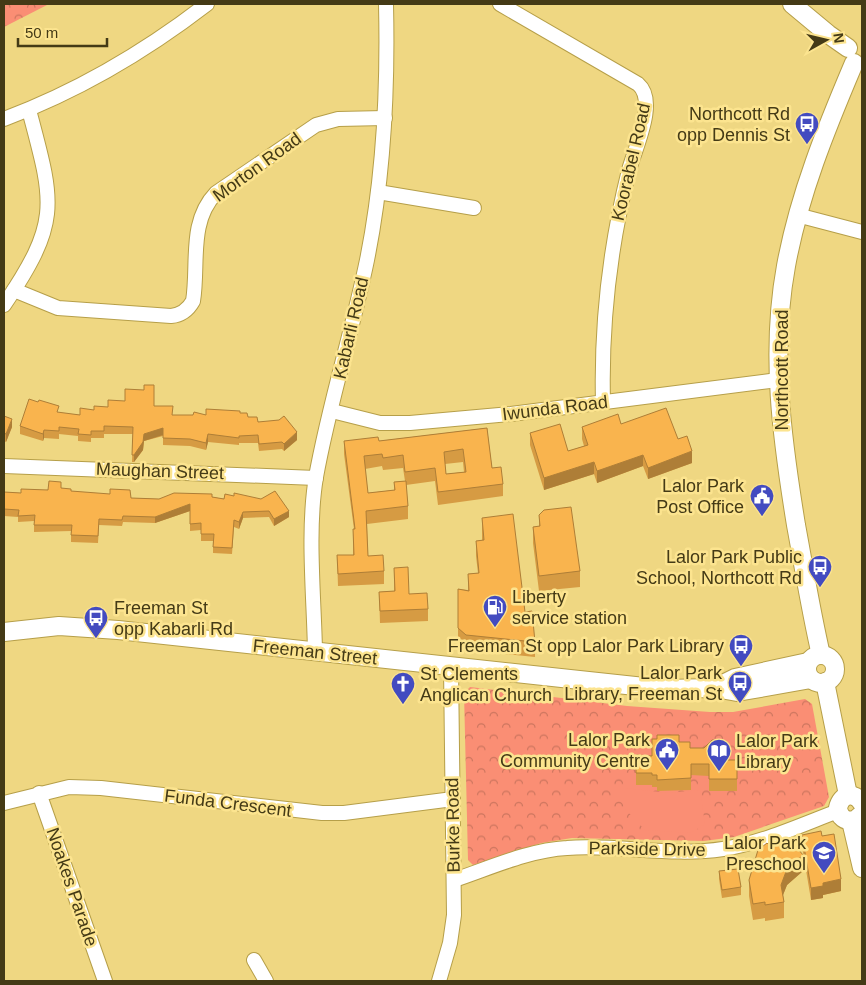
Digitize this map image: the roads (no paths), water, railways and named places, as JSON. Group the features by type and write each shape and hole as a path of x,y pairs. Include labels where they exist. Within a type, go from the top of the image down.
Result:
{"street":[{"path":"4,119 29,110 114,66 207,4"},
{"name":"Kabarli Road","path":"315,651 313,534 316,478 367,259 378,192 385,118 386,4"},
{"name":"Koorabel Road","path":"500,4 638,84 647,96 646,111 625,188 613,247 605,306 603,402"},
{"path":"792,4 828,34 857,54"},
{"name":"Northcott Road","path":"855,799 816,669 784,458 778,380 778,343 785,268 797,214 822,141 857,54"},
{"path":"4,305 37,251 48,214 47,181 29,110"},
{"name":"Morton Road","path":"14,290 58,308 179,315 188,309 193,301 200,220 204,207 216,193 322,123 338,119 385,118"},
{"path":"378,192 474,208"},
{"path":"797,214 862,232"},
{"name":"Iwunda Road","path":"332,412 380,423 410,423 511,414 778,380"},
{"name":"Maughan Street","path":"4,466 316,478"},
{"name":"Freeman Street","path":"4,632 38,627 75,626 663,689 715,688 735,678 816,669"},
{"name":"Burke Road","path":"439,981 453,930 451,666"},
{"name":"Funda Crescent","path":"4,803 69,787 100,788 331,813 453,799"},
{"name":"Noakes Parade","path":"39,793 105,981"},
{"path":"855,799 840,801 851,815 862,868"},
{"name":"Parkside Drive","path":"454,880 554,849 605,847 682,852 724,849 851,815"},
{"path":"254,960 266,981"}],"place":[{"name":"Northcott Rd opp Dennis St","path":"807,145"},
{"name":"Lalor Park Post Office","path":"762,517"},
{"name":"Lalor Park Public School, Northcott Rd","path":"820,588"},
{"name":"Liberty service station","path":"495,628"},
{"name":"Freeman St opp Kabarli Rd","path":"96,639"},
{"name":"Freeman St opp Lalor Park Library","path":"741,667"},
{"name":"Lalor Park Library, Freeman St","path":"740,704"},
{"name":"St Clements Anglican Church","path":"403,705"},
{"name":"Lalor Park Community Centre","path":"667,771"},
{"name":"Lalor Park Library","path":"719,772"},
{"name":"Lalor Park Preschool","path":"824,874"}]}
